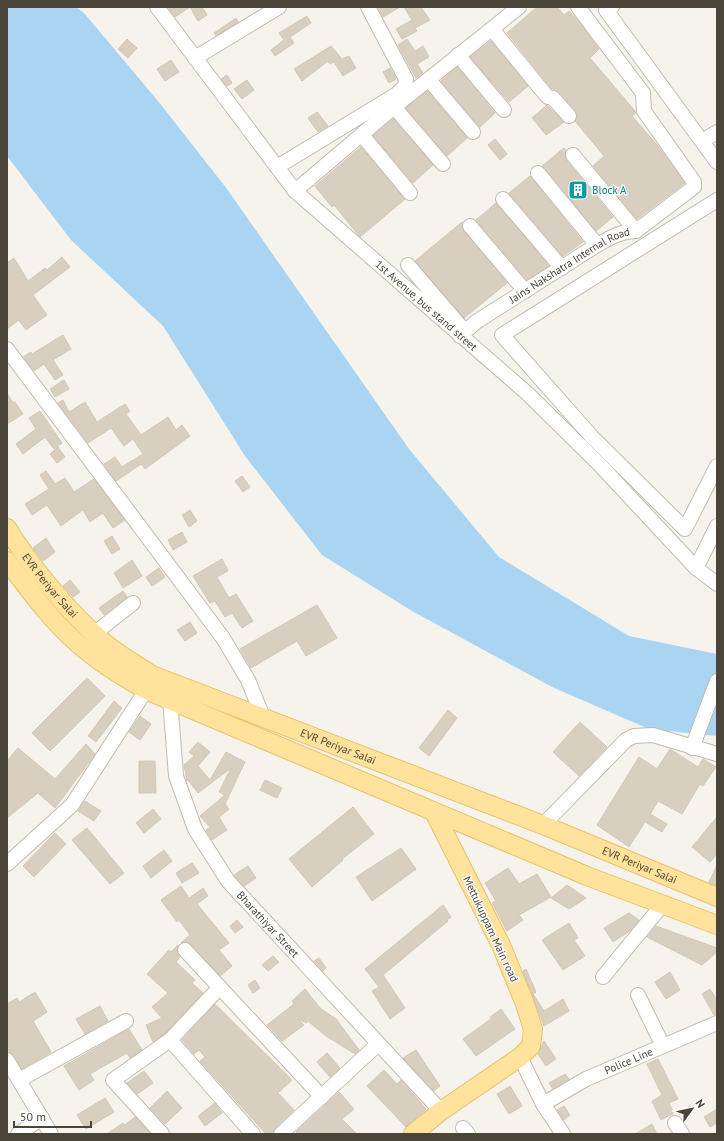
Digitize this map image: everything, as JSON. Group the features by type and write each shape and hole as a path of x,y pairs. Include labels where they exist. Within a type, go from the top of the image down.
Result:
{"main road":[{"name":"EVR Periyar Salai","path":"7,528 19,547 46,582 102,640 170,699 587,876 717,925"},
{"name":"EVR Periyar Salai","path":"7,561 41,604 75,641 124,678 149,682 263,717 543,825 717,897"},
{"name":"Mettukuppam Main road","path":"413,1134 440,1111 520,1057 531,1046 533,1029 525,1004 501,945 434,812"},
{"path":"587,876 596,847"}],"street":[{"name":"1st Avenue, bus stand street","path":"157,7 277,167 463,333 528,394 600,465 696,568 717,584"},
{"path":"195,58 279,7"},
{"path":"277,167 397,94 405,86 406,79 368,7"},
{"path":"361,242 300,187 394,107 519,7"},
{"name":"Jains Nakshatra Internal Road","path":"463,333 476,322 597,245 617,234 625,231 636,230 694,187 694,182 644,111 643,93 578,7"},
{"path":"612,7 606,10 717,162"},
{"path":"492,29 545,94 548,97 553,98 569,116"},
{"path":"458,55 504,110"},
{"path":"429,80 473,132"},
{"path":"394,107 443,164"},
{"path":"702,141 717,132"},
{"path":"362,134 410,193"},
{"path":"573,155 636,230"},
{"path":"538,173 597,245"},
{"path":"503,199 562,268"},
{"path":"717,200 502,335 592,437 684,529 717,466"},
{"path":"470,226 525,291"},
{"path":"408,265 463,333"},
{"path":"7,349 223,638 248,680 263,717"},
{"path":"696,568 717,526"},
{"path":"95,633 133,604"},
{"path":"692,748 717,681"},
{"path":"7,864 72,805 149,682"},
{"name":"Bharathiyar Street","path":"170,699 176,776 195,829 228,881 440,1111"},
{"path":"543,825 626,740 634,736 653,735 692,748 717,754"},
{"path":"602,977 663,904"},
{"path":"185,950 322,1097"},
{"path":"162,1134 113,1080 170,1040 220,987"},
{"path":"638,995 663,1046"},
{"path":"19,1080 126,1021"},
{"name":"Police Line","path":"543,1104 586,1079 717,1023"},
{"path":"170,1040 253,1134"},
{"path":"282,1134 378,1044"},
{"path":"520,1057 543,1104 563,1134"},
{"path":"8,1062 51,1134"},
{"path":"18,1134 42,1118"}],"water":[{"path":"7,7 76,7 84,13 158,101 227,189 409,449 499,557 629,636 717,654 717,736 649,729 552,687 412,611 322,555 245,456 163,326 71,240 7,156"}],"building":[{"path":"168,7 190,7 175,17"},
{"path":"190,7 202,7 207,15 198,21"},
{"path":"378,7 400,7 383,17"},
{"path":"404,7 421,7 430,20 415,28 417,31 402,39 396,29 412,20"},
{"path":"537,7 557,7 564,15 569,11 579,22 599,49 590,58 635,111 636,113 632,116 658,146 685,183 637,219 593,166 604,156 575,121 577,115 575,110 559,92 551,88 507,33"},
{"path":"307,16 311,23 290,37 294,43 275,56 271,50 284,40 279,33"},
{"path":"236,18 238,22 216,36 214,33"},
{"path":"127,39 137,48 128,58 118,49"},
{"path":"407,39 415,51 423,46 429,57 417,64 423,73 416,78 398,45"},
{"path":"491,41 528,86 509,102 470,57"},
{"path":"331,46 342,59 349,56 356,68 343,76 334,62 330,64 328,61 302,81 294,69"},
{"path":"171,60 179,72 165,81 157,69"},
{"path":"457,67 495,113 480,127 441,81"},
{"path":"390,68 396,79 389,83 383,72"},
{"path":"227,75 232,83 227,86 221,79"},
{"path":"247,80 254,90 242,99 234,89"},
{"path":"427,91 467,138 447,156 406,108"},
{"path":"547,105 564,122 546,135 532,118"},
{"path":"317,112 328,126 318,132 308,118"},
{"path":"393,119 433,165 413,183 373,136"},
{"path":"495,139 507,154 500,160 488,145"},
{"path":"361,147 405,199 360,237 334,205 332,207 315,186"},
{"name":"Block A","path":"564,148 566,150 566,160 613,217 596,231 542,166"},
{"path":"530,176 583,242 563,256 509,193"},
{"path":"496,203 549,266 527,280 476,220"},
{"path":"462,222 464,231 507,283 464,318 415,261"},
{"path":"62,257 70,267 33,295 47,315 26,330 19,320 7,329 7,263 14,258 28,281 45,268 47,270"},
{"path":"63,335 71,349 53,360 63,375 55,380 44,364 34,371 23,357 31,352 32,354"},
{"path":"64,380 69,389 55,397 50,389"},
{"path":"7,393 13,403 15,402 23,414 7,424"},
{"path":"63,400 69,412 85,402 97,422 125,404 130,411 126,414 141,435 168,417 176,430 182,425 190,436 145,469 141,464 116,481 104,464 115,457 122,467 143,454 133,439 124,446 111,428 88,443 58,403"},
{"path":"40,411 62,443 54,449 45,437 23,454 16,444 36,429 29,418"},
{"path":"58,447 65,457 57,463 50,454"},
{"path":"46,471 55,484 65,478 74,492 94,479 125,520 113,528 103,513 90,522 83,510 61,526 47,505 32,515 25,504 49,489 40,475"},
{"path":"242,476 250,487 243,492 235,481"},
{"path":"190,510 197,521 189,527 182,515"},
{"path":"182,532 187,542 173,550 168,540"},
{"path":"112,536 120,549 112,554 104,541"},
{"path":"46,538 55,552 43,561 33,548"},
{"path":"222,559 228,571 217,577 229,598 236,594 253,621 242,628 232,613 225,617 215,601 210,603 193,576"},
{"path":"132,560 142,576 123,588 114,573"},
{"path":"159,568 165,577 152,586 146,577"},
{"path":"70,580 80,592 73,597 63,586"},
{"path":"123,591 127,597 104,615 99,608"},
{"path":"317,605 337,638 306,656 297,641 251,668 240,649"},
{"path":"190,622 197,633 185,641 177,630"},
{"path":"87,678 105,696 50,751 32,733"},
{"path":"114,701 122,708 96,742 88,736"},
{"path":"448,710 457,718 429,756 419,748"},
{"path":"140,716 151,724 140,740 129,732"},
{"path":"580,722 607,747 579,776 553,752"},
{"path":"198,742 210,752 198,766 210,780 226,752 245,762 225,804 229,809 219,817 227,830 212,840 206,830 210,827 200,816 225,795 219,792 231,768 198,793 188,780 187,781 184,765 194,756 189,752"},
{"path":"86,744 95,754 55,808 38,793 7,818 7,761 18,748 55,779"},
{"path":"670,749 698,767 703,759 716,767 703,786 700,784 682,814 658,801 650,814 667,824 662,832 645,822 629,847 597,825 639,757 657,769"},
{"path":"139,761 155,761 156,793 139,793"},
{"path":"265,780 282,788 277,798 260,790"},
{"path":"85,801 101,811 94,821 78,811"},
{"path":"353,807 374,834 342,859 343,860 312,887 289,859"},
{"path":"153,809 161,819 144,833 136,823"},
{"path":"717,817 717,854 710,862 692,847"},
{"path":"87,828 124,873 110,884 72,840"},
{"path":"55,833 66,844 34,877 23,866"},
{"path":"401,848 416,869 372,901 356,877"},
{"path":"164,850 172,861 151,878 143,866"},
{"path":"192,863 199,873 182,883 176,873"},
{"path":"717,865 717,886 709,882"},
{"path":"248,866 256,878 244,886 234,875"},
{"path":"508,868 519,884 537,874 551,897 519,915 523,920 507,931 492,903 496,901 485,883"},
{"path":"567,885 586,898 569,909 551,898"},
{"path":"181,886 189,898 203,888 208,896 197,904 229,943 219,950 232,966 220,976 191,944 187,942 181,943 190,935 179,920 177,922 161,900"},
{"path":"443,905 451,917 447,920 448,921 383,975 405,1008 390,1019 372,991 379,987 365,969"},
{"path":"629,913 639,920 631,930 613,942 604,928"},
{"path":"237,920 243,927 235,933 230,926"},
{"path":"569,923 578,938 574,940 585,956 563,970 542,940"},
{"path":"656,926 717,948 717,952 702,965 647,937"},
{"path":"178,945 177,952 180,957 176,962 195,980 192,983 203,993 164,1034 153,1042 146,1025 162,1018 152,1007 168,993 147,974 169,950 171,952"},
{"path":"273,956 279,962 268,971 262,965"},
{"path":"319,958 326,968 323,971 314,961"},
{"path":"526,969 536,992 533,994 544,1011 563,999 569,1011 544,1026 523,971"},
{"path":"670,972 680,990 666,999 655,982"},
{"path":"255,980 260,988 253,993 248,985"},
{"path":"305,989 320,1008 336,1019 359,1050 355,1054 326,1036 308,1021 306,1023 298,1019 304,1025 282,1041 267,1025 294,1004 292,1001"},
{"path":"710,989 717,1000 717,1015 714,1015 702,994"},
{"path":"35,992 47,1012 33,1021 51,1052 22,1069 7,1048 7,1004 17,998 19,1002"},
{"path":"215,1004 292,1080 278,1093 294,1110 275,1128 273,1134 266,1134 200,1061 205,1057 199,1050 194,1054 182,1040"},
{"path":"100,1006 108,1021 85,1034 76,1019"},
{"path":"501,1009 515,1029 476,1056 463,1039 491,1019 490,1017"},
{"path":"129,1029 142,1050 130,1058 127,1053 90,1074 94,1080 79,1090 64,1066"},
{"path":"544,1041 556,1059 546,1066 538,1054"},
{"path":"416,1050 440,1086 434,1091 403,1058"},
{"path":"327,1053 340,1068 330,1077 317,1062"},
{"path":"658,1059 678,1099 669,1103 674,1113 661,1120 652,1101 662,1095 647,1064"},
{"path":"384,1070 397,1084 401,1080 426,1109 406,1127 367,1086"},
{"path":"144,1071 153,1083 137,1094 127,1083"},
{"path":"565,1074 569,1079 553,1089 549,1083"},
{"path":"510,1086 522,1106 509,1114 497,1094"},
{"path":"167,1091 182,1108 165,1124 150,1108"},
{"path":"339,1092 354,1109 342,1119 357,1134 298,1134 296,1132"},
{"path":"105,1098 114,1112 86,1129 77,1115"},
{"path":"215,1103 222,1113 205,1126 198,1116"},
{"path":"564,1106 570,1115 564,1120 557,1110"},
{"path":"717,1109 717,1123 710,1127 704,1117"},
{"path":"135,1117 151,1134 107,1134 123,1123 125,1125"},
{"path":"652,1124 657,1134 635,1134"}],"place":[{"name":"Block A","path":"578,190"}]}
